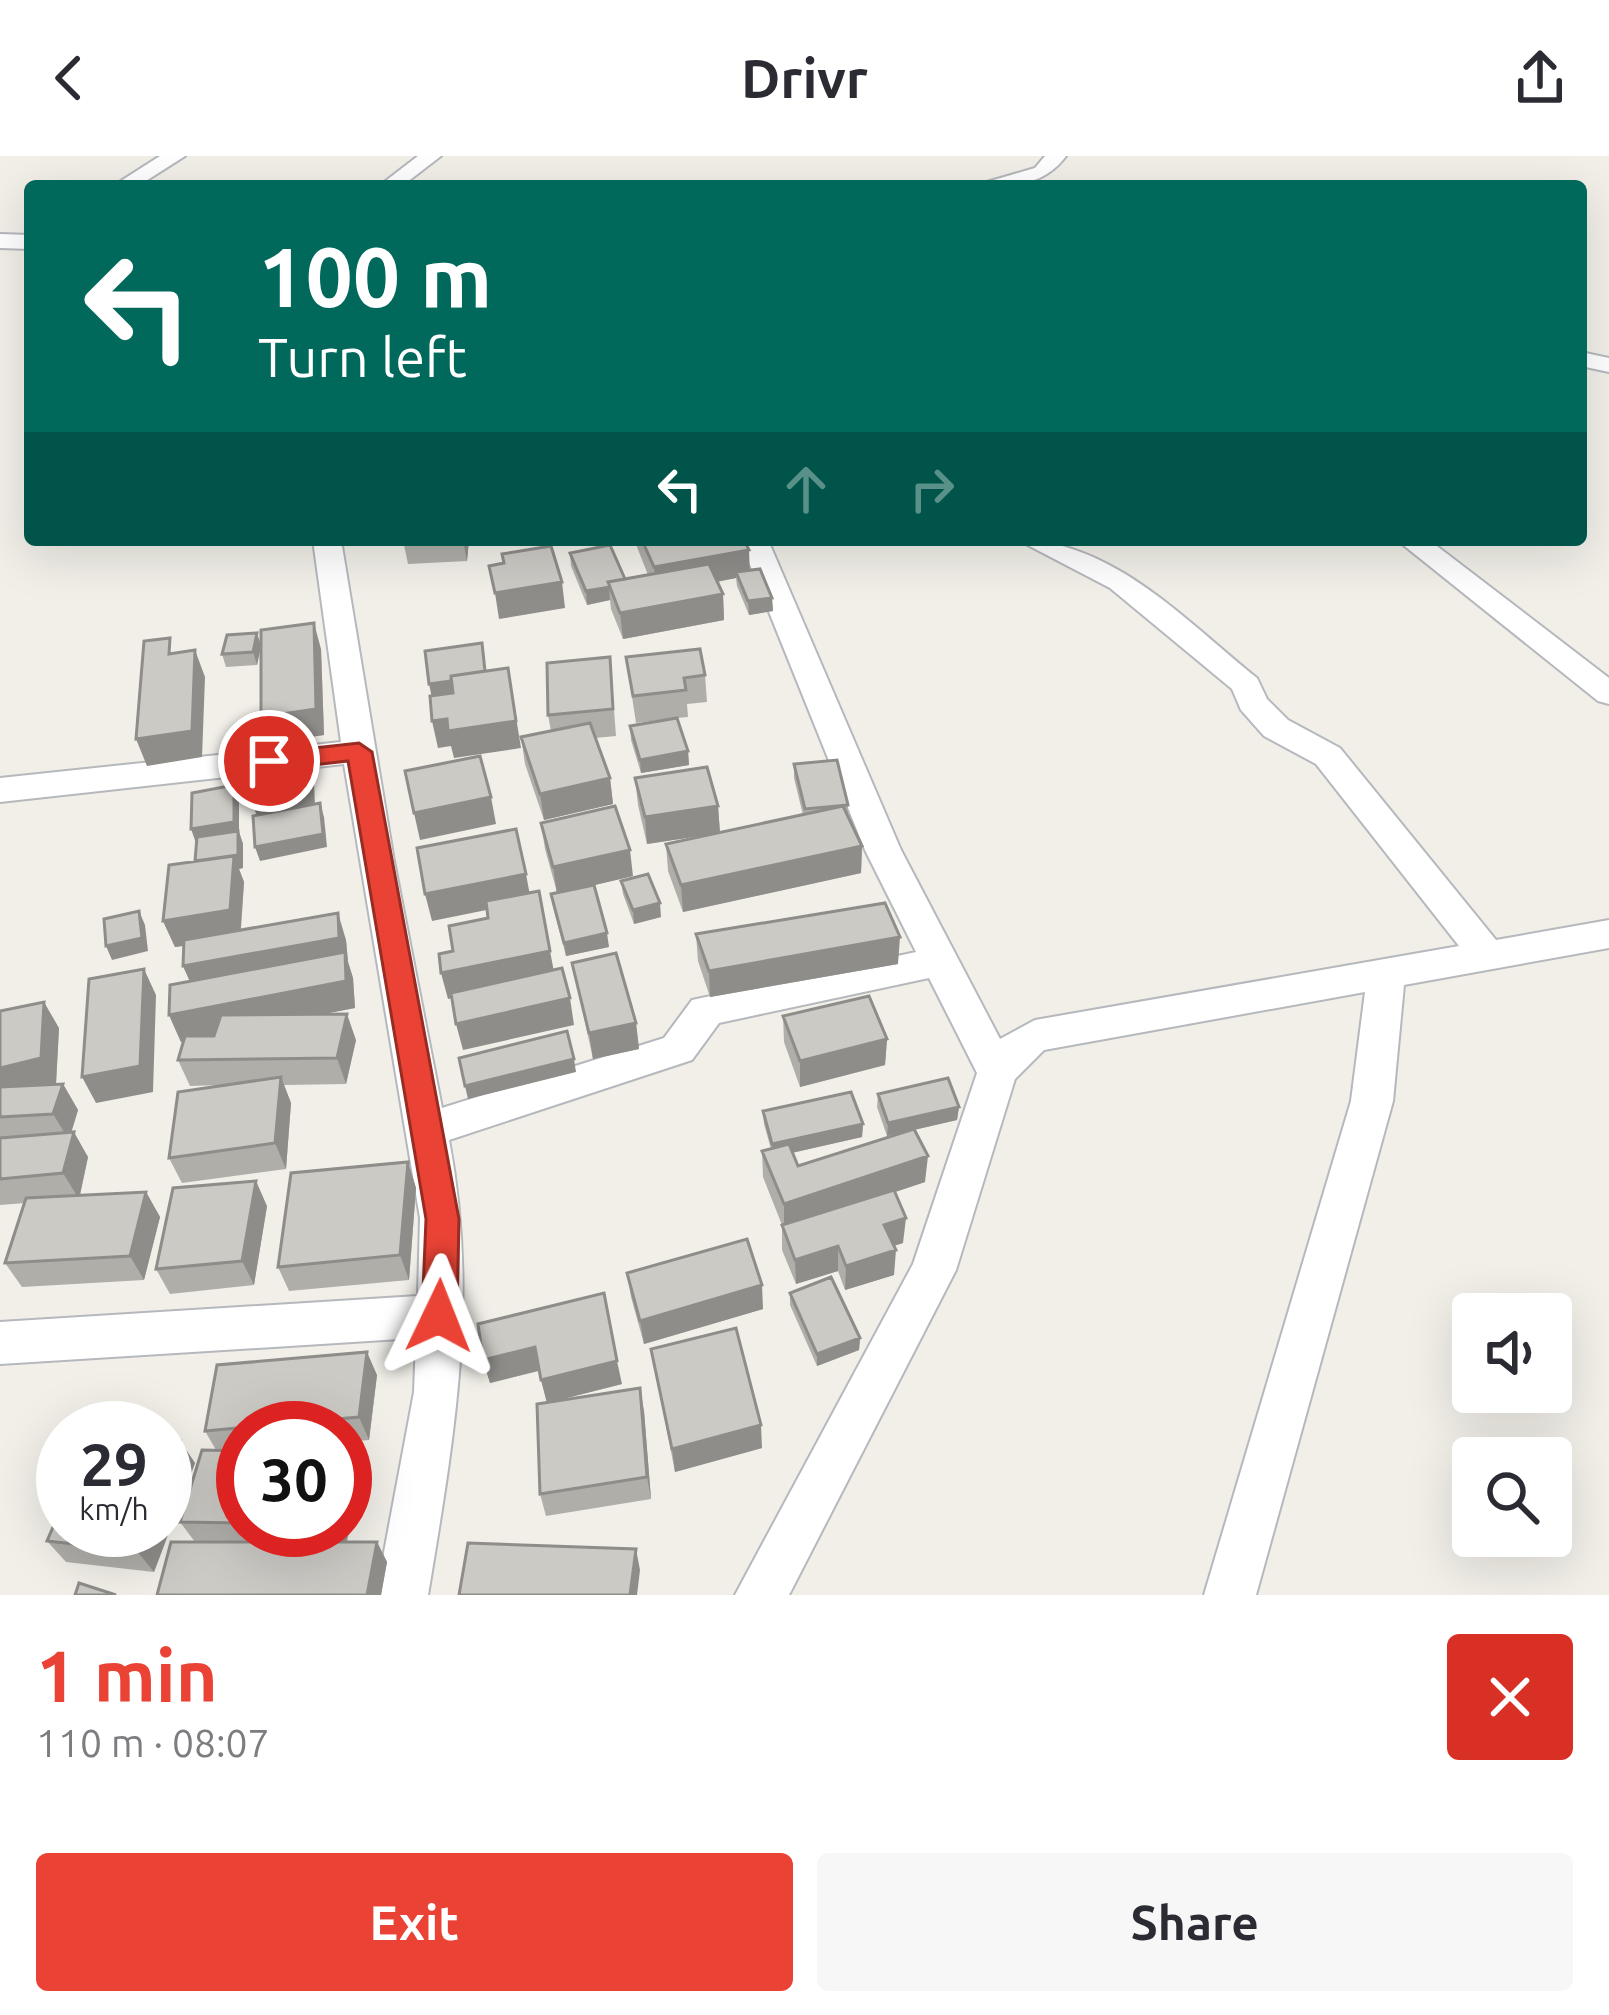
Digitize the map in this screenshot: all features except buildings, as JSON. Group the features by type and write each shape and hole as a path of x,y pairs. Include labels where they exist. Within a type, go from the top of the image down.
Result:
{"street":[{"path":"133,180 176,156"},
{"path":"397,180 431,156"},
{"path":"1010,180 1042,173 1056,156"},
{"path":"328,546 359,752 442,1219 438,1392 403,1595"},
{"path":"756,546 883,850 998,1072"},
{"path":"1044,546 1120,582 1246,685 1252,703 1276,728 1328,756 1489,958"},
{"path":"1419,546 1609,694"},
{"path":"0,790 359,752"},
{"path":"761,1595 934,1270 998,1072 1016,1047 1035,1036 1609,934"},
{"path":"426,1130 678,1049 706,1011 940,961"},
{"path":"1230,1595 1372,1101 1387,976"},
{"path":"0,1343 439,1316"}],"route":[{"path":"269,761 359,752 442,1219 439,1316"}]}
